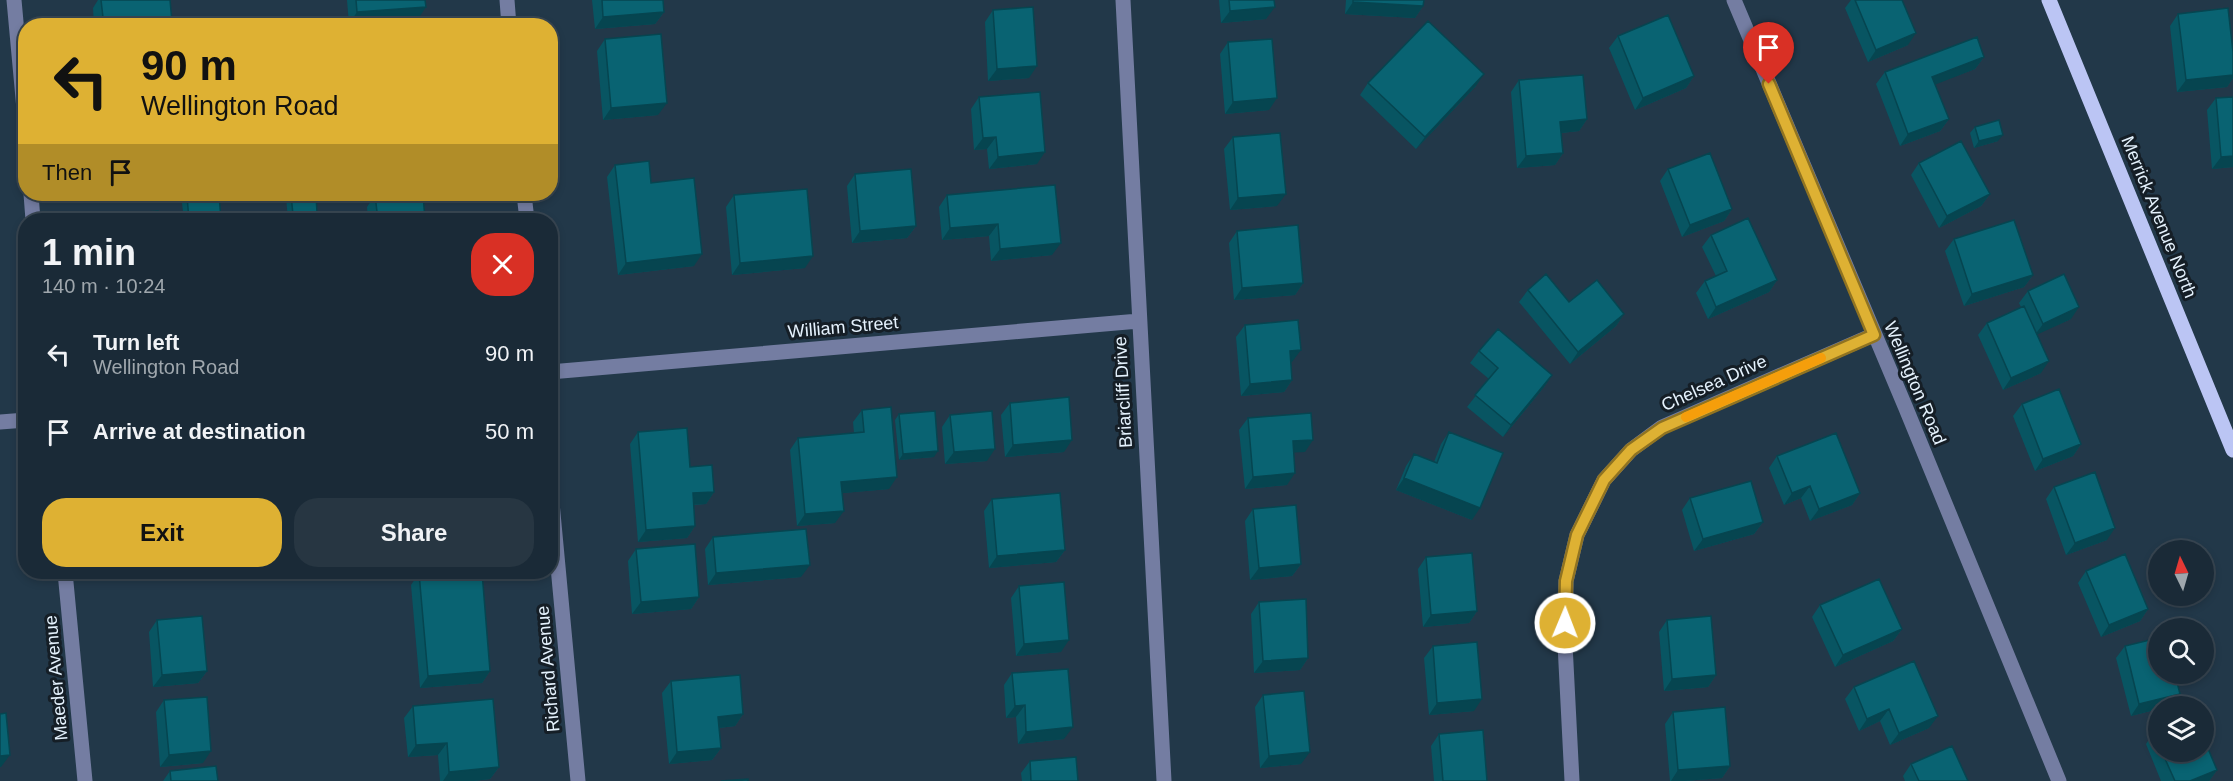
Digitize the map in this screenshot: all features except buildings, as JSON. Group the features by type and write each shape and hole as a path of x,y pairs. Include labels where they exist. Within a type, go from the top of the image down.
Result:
{"main road":[{"name":"Merrick Avenue North","path":"2049,0 2233,450"}],"street":[{"path":"14,0 18,44"},
{"path":"507,0 508,18"},
{"name":"Briarcliff Drive","path":"1123,0 1164,781"},
{"name":"Wellington Road","path":"1734,0 1905,406 2059,781"},
{"name":"William Street","path":"558,371 1139,321"},
{"name":"Chelsea Drive","path":"1572,781 1565,644 1566,581 1577,535 1604,480 1631,450 1662,428 1874,335"},
{"path":"0,422 18,421"},
{"name":"Richard Avenue","path":"558,567 578,781"},
{"name":"Maeder Avenue","path":"66,579 85,781"}],"slow traffic":[{"path":"1686,417 1821,358"}],"route":[{"path":"1565,623 1566,581 1577,535 1604,480 1631,450 1662,428 1874,335 1769,84"}]}
